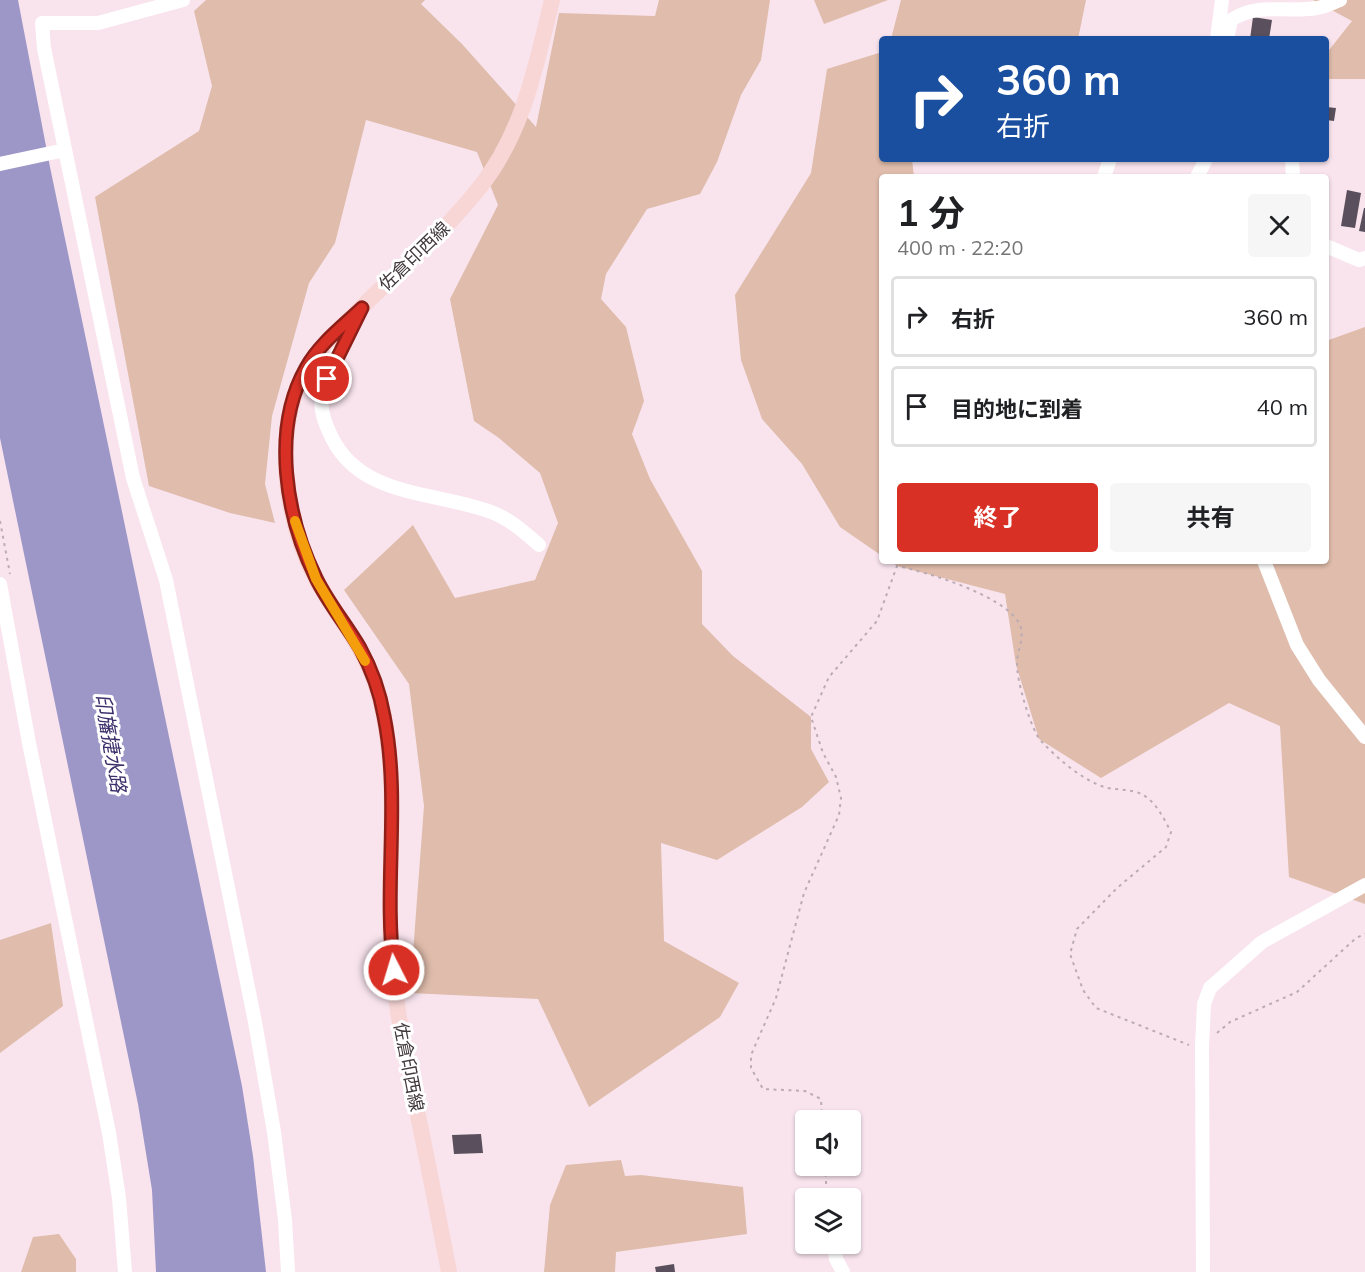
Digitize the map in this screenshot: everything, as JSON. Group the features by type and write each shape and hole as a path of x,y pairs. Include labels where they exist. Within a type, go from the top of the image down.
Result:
{"main road":[{"name":"佐倉印西線","path":"449,1272 406,1055 391,952 390,759 384,716 377,687 360,648 316,579 300,540 290,498 286,451 295,393 306,367 327,341 451,220 481,187 505,152 524,109 552,0"}],"street":[{"path":"183,0 98,23 42,23 65,150 133,478 166,580 255,1022 285,1220 288,1272"},
{"path":"1217,36 1222,0"},
{"path":"1228,36 1231,20 1239,15 1272,7 1316,8 1340,0"},
{"path":"0,164 65,150"},
{"path":"1329,247 1359,260 1365,258"},
{"path":"362,308 322,394 322,410 336,446 351,465 370,480 488,511 507,519 539,545"},
{"path":"1265,564 1298,645 1319,680 1365,737"},
{"path":"0,584 29,743 107,1122 118,1198 125,1272"},
{"path":"1203,1272 1202,1046 1204,1004 1210,988 1262,942 1365,885"},
{"path":"835,1254 843,1272"}],"path":[{"path":"822,1110 821,1099 805,1091 763,1089 751,1068 751,1055 776,998 804,893 839,815 841,798 836,777 822,753 811,717 829,677 878,621 897,566 933,573 949,582 975,590 1009,613 1019,623 1022,635 1016,665 1026,706 1039,739 1064,764 1104,787 1138,793 1159,809 1171,832 1166,847 1118,888 1077,929 1070,954 1083,990 1096,1008 1186,1045 1202,1046 1230,1022 1297,992 1356,938 1365,934"}],"shaded area":[{"path":"206,0 425,0 421,4 462,44 536,127 559,13 655,16 659,0 770,0 761,60 741,95 717,162 700,194 647,209 606,274 601,299 626,327 644,401 632,434 650,479 702,571 702,624 733,656 811,717 811,749 829,782 802,807 717,860 661,843 664,941 739,983 720,1017 589,1107 538,999 410,993 424,806 409,684 344,590 413,525 455,598 535,580 558,523 540,473 499,438 474,421 450,299 498,205 477,152 366,120 335,243 309,283 272,416 265,484 275,523 230,513 149,486 95,197 199,131 212,86 194,11"},
{"path":"814,0 888,0 824,24"},
{"path":"901,0 1086,0 1079,36 892,36"},
{"path":"1313,0 1365,0 1365,79 1329,79 1329,50 1352,21"},
{"path":"879,53 879,162 912,162 914,174 879,174 879,554 840,527 802,464 762,419 741,360 735,295 811,173 827,69"},
{"path":"1365,327 1365,904 1289,877 1280,726 1229,703 1101,778 1039,739 1016,665 1005,594 894,564 1329,564 1329,340"},
{"path":"51,923 63,1006 0,1053 0,940"},
{"path":"621,1160 625,1176 641,1175 743,1187 747,1234 616,1252 615,1272 544,1272 550,1205 566,1165"},
{"path":"59,1234 76,1259 76,1272 21,1272 33,1237"}],"water":[{"name":"印旛捷水路","path":"0,0 18,0 50,167 242,1086 253,1156 266,1272 156,1272 152,1190 138,1104 0,438"}],"building":[{"path":"1253,17 1272,20 1269,36 1250,36"},
{"path":"1329,107 1336,108 1334,121 1329,120"},
{"path":"1347,190 1361,193 1355,228 1341,226"},
{"path":"1365,208 1365,232 1359,231"},
{"path":"481,1134 483,1153 454,1154 452,1135"},
{"path":"674,1264 675,1272 656,1272 655,1267"}],"slow traffic":[{"path":"295,521 316,579 360,648 365,661"}],"route":[{"path":"327,379 362,308 327,341 306,367 295,393 286,451 290,498 300,540 316,579 360,648 377,687 384,716 390,759 391,952 394,970"}]}
